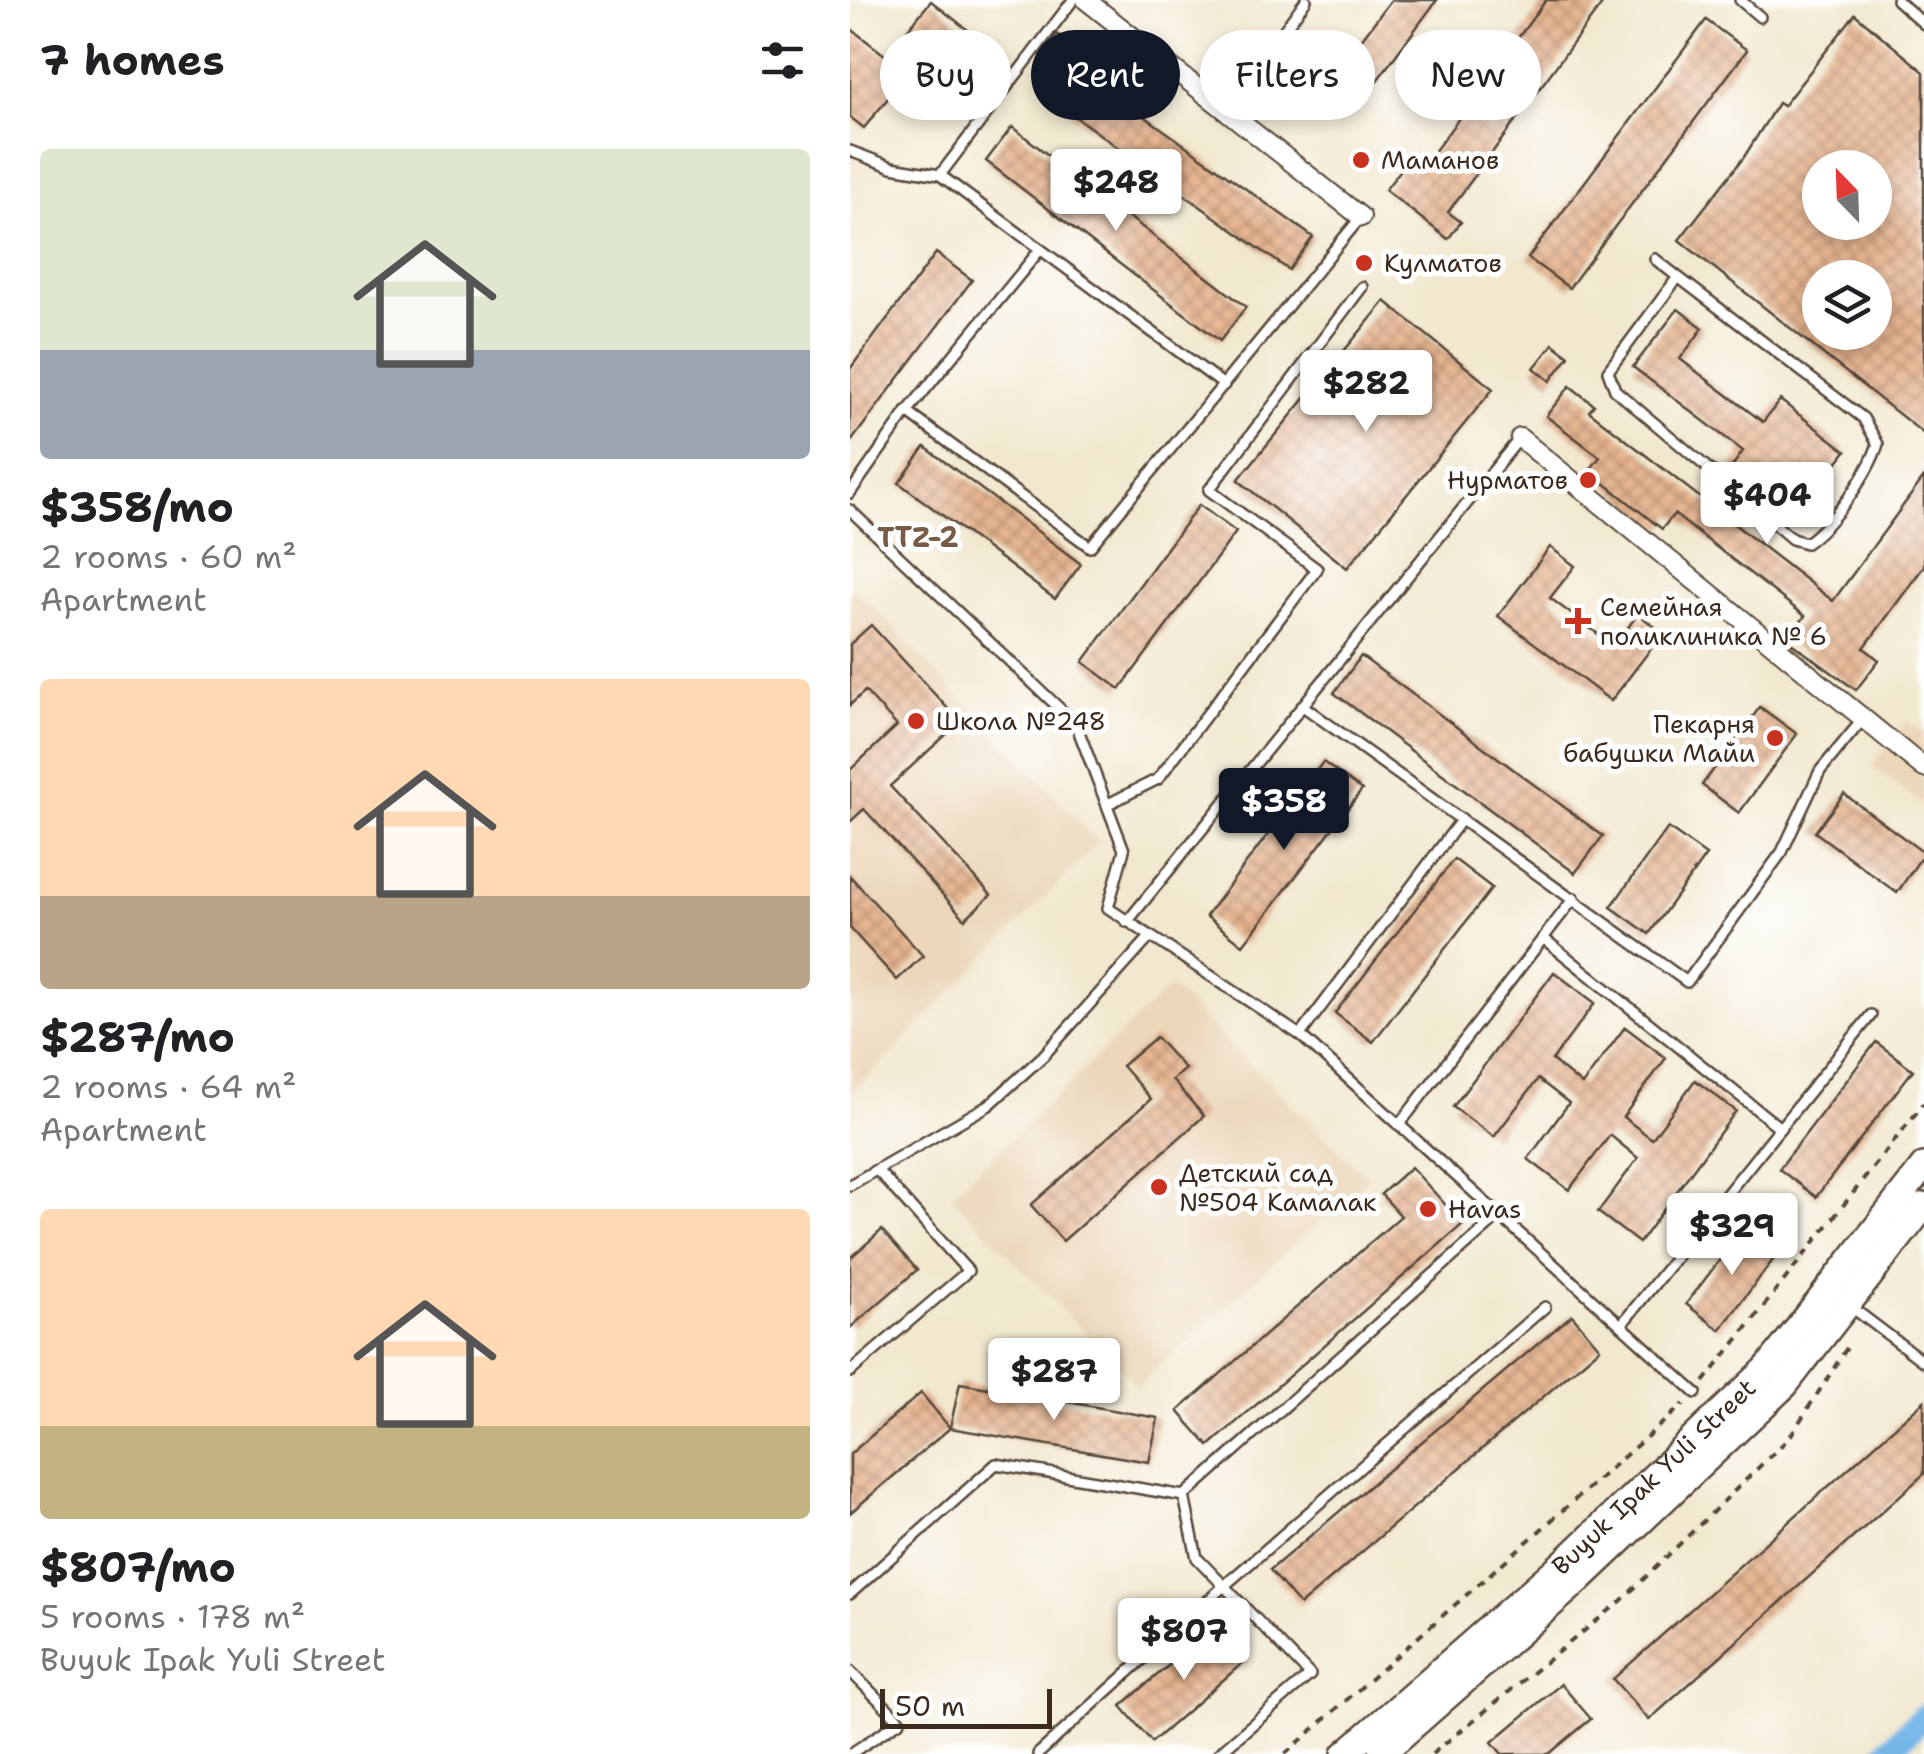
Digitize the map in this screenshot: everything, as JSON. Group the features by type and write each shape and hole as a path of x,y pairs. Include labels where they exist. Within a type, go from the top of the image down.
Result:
{"main road":[{"name":"Buyuk Ipak Yuli Street","path":"1345,1754 1562,1564 1767,1368 1924,1166"},
{"name":"Buyuk Ipak Yuli Street","path":"1381,1754 1580,1579 1785,1385 1858,1310 1924,1206"}],"street":[{"path":"1086,0 1200,90"},
{"path":"1239,120 1361,217"},
{"path":"1520,438 1924,768"}],"lane":[{"path":"940,176 1073,0"},
{"path":"1284,30 1306,0"},
{"path":"1740,0 1760,16"},
{"path":"1897,0 1924,24"},
{"path":"850,150 892,167 940,176 1224,385"},
{"path":"907,412 1090,547 1361,217"},
{"path":"850,493 907,412 1039,251"},
{"path":"1655,259 1678,276 1863,418 1878,444 1871,465 1818,534 1806,543 1792,539 1615,390 1608,371 1678,276"},
{"path":"1108,804 1158,779 1317,570 1209,490 1362,287"},
{"path":"1127,922 1520,438"},
{"path":"850,510 1076,724 1124,850 1108,908 1300,1035 1696,1393"},
{"path":"1302,706 1687,982 1782,852 1820,771 1863,719"},
{"path":"1300,1035 1462,819"},
{"path":"1400,1125 1574,898"},
{"path":"850,1184 989,1105 1043,1056 1150,937"},
{"path":"1543,938 1780,1128"},
{"path":"1622,1324 1871,1014"},
{"path":"850,1372 968,1271 877,1170"},
{"path":"1184,1496 1500,1216"},
{"path":"1038,1754 1224,1586 1545,1308"},
{"path":"1858,1310 1924,1362"},
{"path":"850,1594 996,1464 1184,1496"},
{"path":"1184,1496 1197,1558 1310,1675 1218,1754"},
{"path":"850,1671 900,1721 850,1754"}],"path":[{"path":"1284,1754 1696,1393 1924,1103"},
{"path":"1432,1754 1621,1601 1789,1438 1858,1310"}],"shaded area":[{"name":"Школа №248","path":"850,588 865,599 1099,842 850,1095"},
{"path":"1906,721 1924,734 1924,805 1872,766"},
{"name":"Детский сад №504 Камалак","path":"1170,987 1368,1178 1137,1386 951,1196"}],"building":[{"path":"1391,0 1437,0 1415,30 1395,30 1395,56 1375,83 1375,30 1368,30"},
{"path":"1546,0 1605,0 1541,86 1541,30 1524,30"},
{"path":"931,1 968,30 907,30"},
{"path":"1855,14 1924,72 1924,434 1818,350 1892,350 1892,260 1802,260 1802,337 1679,240 1744,157 1778,103 1783,106"},
{"path":"1706,20 1747,50 1569,288 1528,258"},
{"path":"850,28 880,51 880,108 864,128 850,117"},
{"path":"1080,120 1150,120 1313,237 1289,270"},
{"path":"1458,120 1516,120 1448,212 1461,222 1448,239 1385,190 1411,157 1423,167"},
{"path":"1012,127 1246,307 1220,341 986,161"},
{"path":"936,253 972,280 850,443 850,369"},
{"path":"1385,301 1493,389 1347,568 1238,480"},
{"path":"1678,309 1703,328 1680,359 1763,422 1780,400 1846,451 1796,517 1731,468 1743,451 1633,367"},
{"path":"1553,344 1569,356 1550,381 1534,368"},
{"path":"1570,386 1594,405 1589,411 1833,601 1924,477 1924,566 1864,648 1879,660 1856,690 1787,640 1805,616 1674,514 1662,529 1589,471 1600,457 1546,416"},
{"path":"925,447 1081,564 1055,599 899,483"},
{"path":"1199,505 1236,532 1120,689 1083,662"},
{"path":"1550,547 1575,566 1550,598 1614,646 1638,614 1663,633 1611,701 1498,616"},
{"path":"871,625 960,722 890,786 991,895 965,919 864,809 850,822 850,770 897,726 865,691 850,705 850,644"},
{"path":"1361,656 1603,836 1575,873 1334,693"},
{"path":"1760,707 1797,734 1739,813 1702,785"},
{"path":"1323,762 1362,790 1243,945 1206,916"},
{"path":"1844,794 1924,853 1897,893 1815,832"},
{"path":"1668,828 1706,855 1649,934 1611,907"},
{"path":"1454,859 1492,888 1373,1042 1335,1013"},
{"path":"850,876 923,956 897,980 850,928"},
{"path":"1554,972 1595,1003 1552,1060 1582,1085 1625,1027 1666,1058 1623,1117 1652,1139 1695,1080 1736,1111 1639,1243 1598,1212 1638,1158 1610,1135 1569,1190 1528,1159 1569,1103 1538,1079 1494,1137 1453,1107"},
{"path":"1156,1037 1185,1069 1172,1080 1204,1116 1063,1241 1031,1205 1151,1099 1122,1066"},
{"path":"1876,1042 1913,1070 1816,1197 1779,1169"},
{"path":"1411,1167 1463,1224 1209,1446 1178,1411 1401,1216 1381,1194"},
{"path":"1745,1227 1779,1252 1720,1330 1686,1304"},
{"path":"882,1230 917,1270 850,1328 850,1258"},
{"path":"1572,1315 1600,1348 1300,1605 1270,1570"},
{"path":"960,1383 1158,1418 1149,1462 950,1428"},
{"path":"921,1393 950,1428 850,1513 850,1454"},
{"path":"1924,1401 1924,1474 1649,1720 1613,1679"},
{"path":"1216,1625 1246,1660 1152,1742 1121,1706"},
{"path":"1561,1684 1591,1719 1549,1754 1502,1754 1492,1742"}],"waterway":[{"path":"1885,1754 1924,1716"}],"place":[{"name":"Маманов","path":"1361,160"},
{"name":"Кулматов","path":"1364,263"},
{"name":"Нурматов","path":"1588,480"},
{"name":"Семейная поликлиника № 6","path":"1578,621"},
{"name":"Школа №248","path":"916,721"},
{"name":"Пекарня бабушки Майи","path":"1775,738"},
{"name":"Детский сад №504 Камалак","path":"1159,1187"},
{"name":"Havas","path":"1428,1209"}],"district":[{"name":"TTZ-2","path":"918,537"}]}
